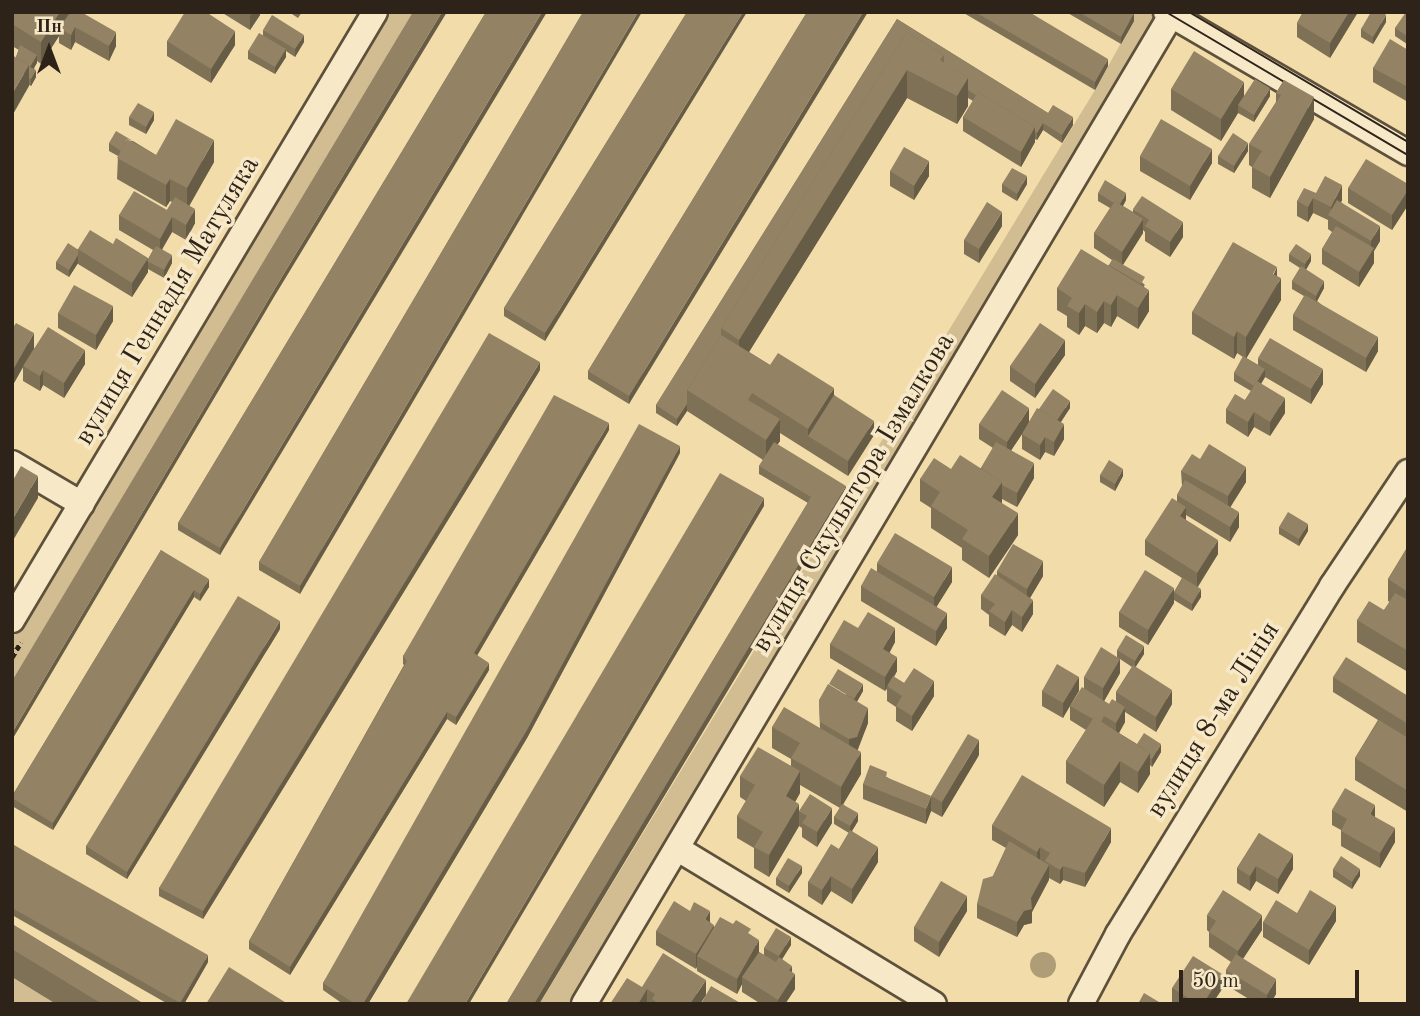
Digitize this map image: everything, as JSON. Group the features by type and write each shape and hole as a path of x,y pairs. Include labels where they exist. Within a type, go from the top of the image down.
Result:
{"street":[{"name":"вулиця Геннадія Матуляка","path":"12,620 375,12"},
{"path":"1170,13 1408,153"},
{"name":"вулиця Скульптора Ізмалкова","path":"584,1004 1170,13"},
{"path":"12,463 82,504"},
{"name":"вулиця 8-ма Лінія","path":"1081,1004 1139,899 1332,586 1408,472"},
{"path":"678,849 934,1004"}],"shaded area":[{"path":"383,12 416,12 12,687 12,637"},
{"path":"1119,12 1161,12 571,1004 539,1004 1095,90 1133,21"},
{"path":"1043,952 1052,956 1056,965 1052,974 1043,978 1034,974 1030,965 1034,956"},
{"path":"12,977 56,1004 12,1004"}],"building":[{"path":"12,12 60,12 41,42 12,24"},
{"path":"71,12 81,12 116,32 109,46 75,27 71,35 59,28"},
{"path":"185,12 206,12 235,31 211,69 167,41"},
{"path":"413,12 442,12 12,733 12,681"},
{"path":"486,12 542,12 220,548 178,523"},
{"path":"583,12 638,12 300,586 259,562"},
{"path":"687,12 743,12 545,333 504,308"},
{"path":"807,12 863,12 629,396 588,371"},
{"path":"975,12 1029,12 1108,59 1095,82"},
{"path":"1079,12 1132,12 1134,13 1121,37"},
{"path":"1303,12 1349,12 1330,43 1297,23"},
{"path":"1371,12 1383,12 1386,15 1373,37 1361,29"},
{"path":"1408,12 1407,36 1395,28"},
{"path":"272,15 304,35 295,49 263,30"},
{"path":"897,19 1048,113 1053,105 1073,117 1062,135 1043,123 1037,133 1035,132 1035,127 978,92 976,95 968,90 968,78 944,63 944,55 907,32 721,328 721,335 687,390 687,404 677,419 656,405"},
{"path":"907,32 944,55 940,60 968,78 957,96 907,70 739,340 721,328"},
{"path":"259,33 286,49 275,67 248,51"},
{"path":"1390,39 1408,50 1408,87 1373,68"},
{"path":"20,45 37,55 30,67 36,70 31,79 29,65 16,57"},
{"path":"1194,51 1244,82 1221,119 1171,89"},
{"path":"12,55 29,65 12,94"},
{"path":"1255,79 1270,88 1254,115 1238,105"},
{"path":"1284,80 1314,97 1270,177 1252,167 1262,151 1249,144 1281,95 1276,93"},
{"path":"978,92 1035,127 1021,152 963,117"},
{"path":"138,103 154,112 146,127 129,117"},
{"path":"176,119 214,140 187,188 170,179 166,185 117,158 127,139 156,155"},
{"path":"1161,119 1212,149 1190,186 1140,156"},
{"path":"116,131 133,141 127,139 121,151 109,143"},
{"path":"1233,133 1248,143 1234,166 1218,156"},
{"path":"904,147 929,161 914,186 890,171"},
{"path":"1366,159 1408,184 1408,190 1392,215 1348,188"},
{"path":"1012,168 1027,176 1017,194 1002,184"},
{"path":"1325,176 1342,185 1331,207 1313,198 1308,207 1297,201 1304,188 1316,193"},
{"path":"1105,180 1126,193 1120,204 1098,193"},
{"path":"134,191 167,210 175,197 195,209 186,225 172,217 160,239 119,215"},
{"path":"1142,196 1183,222 1170,242 1145,226 1149,220 1133,209"},
{"path":"1337,200 1380,226 1371,241 1328,215"},
{"path":"1115,201 1143,219 1122,252 1094,233"},
{"path":"987,202 1002,212 979,249 964,240"},
{"path":"1336,226 1374,248 1359,272 1322,249"},
{"path":"90,230 113,244 116,238 148,258 132,283 78,249"},
{"path":"1233,242 1277,267 1273,274 1281,278 1246,337 1237,331 1234,337 1192,312"},
{"path":"68,243 78,250 69,270 56,262"},
{"path":"1296,244 1311,254 1305,264 1289,254"},
{"path":"156,246 172,255 164,270 147,261"},
{"path":"1081,249 1149,290 1138,308 1117,295 1111,305 1104,301 1097,312 1085,304 1079,313 1067,306 1072,298 1057,288"},
{"path":"1113,259 1145,277 1141,284 1109,265"},
{"path":"1301,266 1324,281 1316,296 1292,281"},
{"path":"74,285 113,306 96,335 58,313"},
{"path":"1305,295 1378,337 1366,358 1293,315"},
{"path":"16,323 34,333 12,368 12,329"},
{"path":"1040,323 1065,340 1035,384 1010,366"},
{"path":"48,327 85,350 64,383 43,370 40,376 23,366"},
{"path":"489,333 540,362 203,911 159,888"},
{"path":"721,335 770,365 778,353 834,388 808,429 752,393 748,400 780,419 766,440 687,390"},
{"path":"1270,338 1323,369 1311,389 1258,358"},
{"path":"1243,356 1265,369 1254,386 1234,373"},
{"path":"1257,381 1285,398 1270,422 1254,412 1248,422 1226,409 1235,394 1245,400"},
{"path":"1053,389 1070,401 1057,420 1039,409"},
{"path":"1002,390 1029,408 1007,442 979,424"},
{"path":"554,395 609,423 474,653 489,663 456,717 447,712 290,967 249,941 407,661 403,656"},
{"path":"834,395 874,421 848,461 808,436"},
{"path":"1037,408 1064,424 1054,442 1045,437 1040,445 1022,434"},
{"path":"639,424 680,446 527,730 363,1004 355,1004 323,983"},
{"path":"774,442 846,486 534,1004 506,1004 811,497 759,466"},
{"path":"996,442 1034,463 1017,493 981,468"},
{"path":"1209,444 1246,467 1228,496 1181,471 1192,454 1200,459"},
{"path":"960,455 1002,482 992,497 1018,513 989,556 962,539 968,530 931,506 940,492 920,479 934,458 951,469"},
{"path":"1109,460 1123,469 1115,484 1100,475"},
{"path":"21,466 38,476 12,520 12,482"},
{"path":"720,473 764,498 465,1004 406,1004"},
{"path":"1185,480 1239,512 1230,527 1177,495"},
{"path":"1172,498 1186,507 1180,516 1218,540 1197,573 1145,540"},
{"path":"1288,512 1308,524 1299,539 1279,527"},
{"path":"895,533 952,567 934,597 877,563"},
{"path":"1013,544 1043,561 1027,589 997,571"},
{"path":"1408,546 1408,592 1388,579"},
{"path":"161,550 209,579 200,594 194,590 53,823 12,796"},
{"path":"871,568 947,613 936,631 861,586"},
{"path":"1145,570 1174,588 1148,630 1119,612"},
{"path":"995,574 1033,600 1022,617 1012,610 1005,622 989,611 995,604 981,595"},
{"path":"1183,578 1201,589 1192,604 1174,592"},
{"path":"1395,593 1408,600 1408,651 1357,620 1369,601 1384,610"},
{"path":"238,596 280,621 127,872 86,846"},
{"path":"868,612 895,628 883,649 897,657 885,677 830,644 844,620 858,628"},
{"path":"1126,635 1144,646 1135,661 1117,650"},
{"path":"1101,647 1120,659 1103,688 1084,677"},
{"path":"1346,657 1408,696 1408,724 1333,677"},
{"path":"1057,664 1079,677 1063,703 1042,691"},
{"path":"1133,665 1172,690 1156,717 1116,692"},
{"path":"914,668 934,681 912,716 896,706 902,696 887,686 893,676 904,683"},
{"path":"838,669 863,684 854,699 829,684"},
{"path":"828,684 868,708 857,737 849,739 820,722 819,700"},
{"path":"1082,687 1109,704 1112,699 1125,707 1116,723 1104,716 1101,722 1070,706"},
{"path":"784,707 861,752 841,787 791,758 800,743 772,727"},
{"path":"1094,717 1150,753 1138,772 1120,761 1104,785 1066,761"},
{"path":"1379,720 1408,738 1408,791 1355,758"},
{"path":"1144,733 1161,744 1152,759 1150,753 1137,744"},
{"path":"968,734 979,740 942,802 931,796"},
{"path":"758,747 800,771 786,796 799,804 769,855 754,847 763,832 737,816 755,785 740,776"},
{"path":"870,765 887,772 886,777 931,796 926,809 863,784"},
{"path":"1022,775 1111,828 1085,873 1063,866 1060,870 1045,861 1050,853 1040,847 1037,852 992,825"},
{"path":"1345,788 1375,805 1370,814 1395,828 1380,853 1341,831 1347,819 1332,810"},
{"path":"810,794 832,808 817,832 802,823 807,816 799,811"},
{"path":"842,804 858,813 850,826 834,817"},
{"path":"850,830 878,847 852,889 831,876 822,890 808,882 831,844 839,849"},
{"path":"1259,833 1293,854 1278,879 1256,866 1250,876 1237,868"},
{"path":"1009,841 1049,865 1031,898 1032,909 1024,911 1017,922 977,904 983,879 993,876"},
{"path":"12,844 208,955 180,1003 12,908"},
{"path":"1341,856 1360,869 1352,882 1333,869"},
{"path":"788,858 802,866 789,886 776,878"},
{"path":"941,881 967,896 939,942 914,927"},
{"path":"1223,890 1262,915 1238,951 1209,932 1216,921 1207,915"},
{"path":"1310,890 1336,906 1309,950 1263,922 1276,900 1297,913"},
{"path":"674,901 690,911 694,902 710,911 705,919 714,925 696,954 656,931"},
{"path":"720,917 733,924 736,920 751,929 748,933 759,940 737,979 697,956"},
{"path":"12,924 144,1004 102,1004 12,949"},
{"path":"776,928 791,937 779,956 764,948"},
{"path":"759,952 776,962 779,957 792,966 789,970 795,974 778,1000 742,977"},
{"path":"663,953 706,980 690,1004 659,1004 652,999 655,994 647,989 638,1004 610,1004 627,978 642,987"},
{"path":"1236,954 1276,979 1267,995 1226,970"},
{"path":"1193,956 1222,974 1203,1004 1198,1004 1172,988"},
{"path":"229,967 288,1004 206,1004"},
{"path":"711,986 742,1004 701,1004"},
{"path":"1144,993 1159,1002 1158,1004 1138,1004"}],"tram line":[{"path":"1166,12 1408,155"},
{"path":"1189,12 1408,142"}]}
